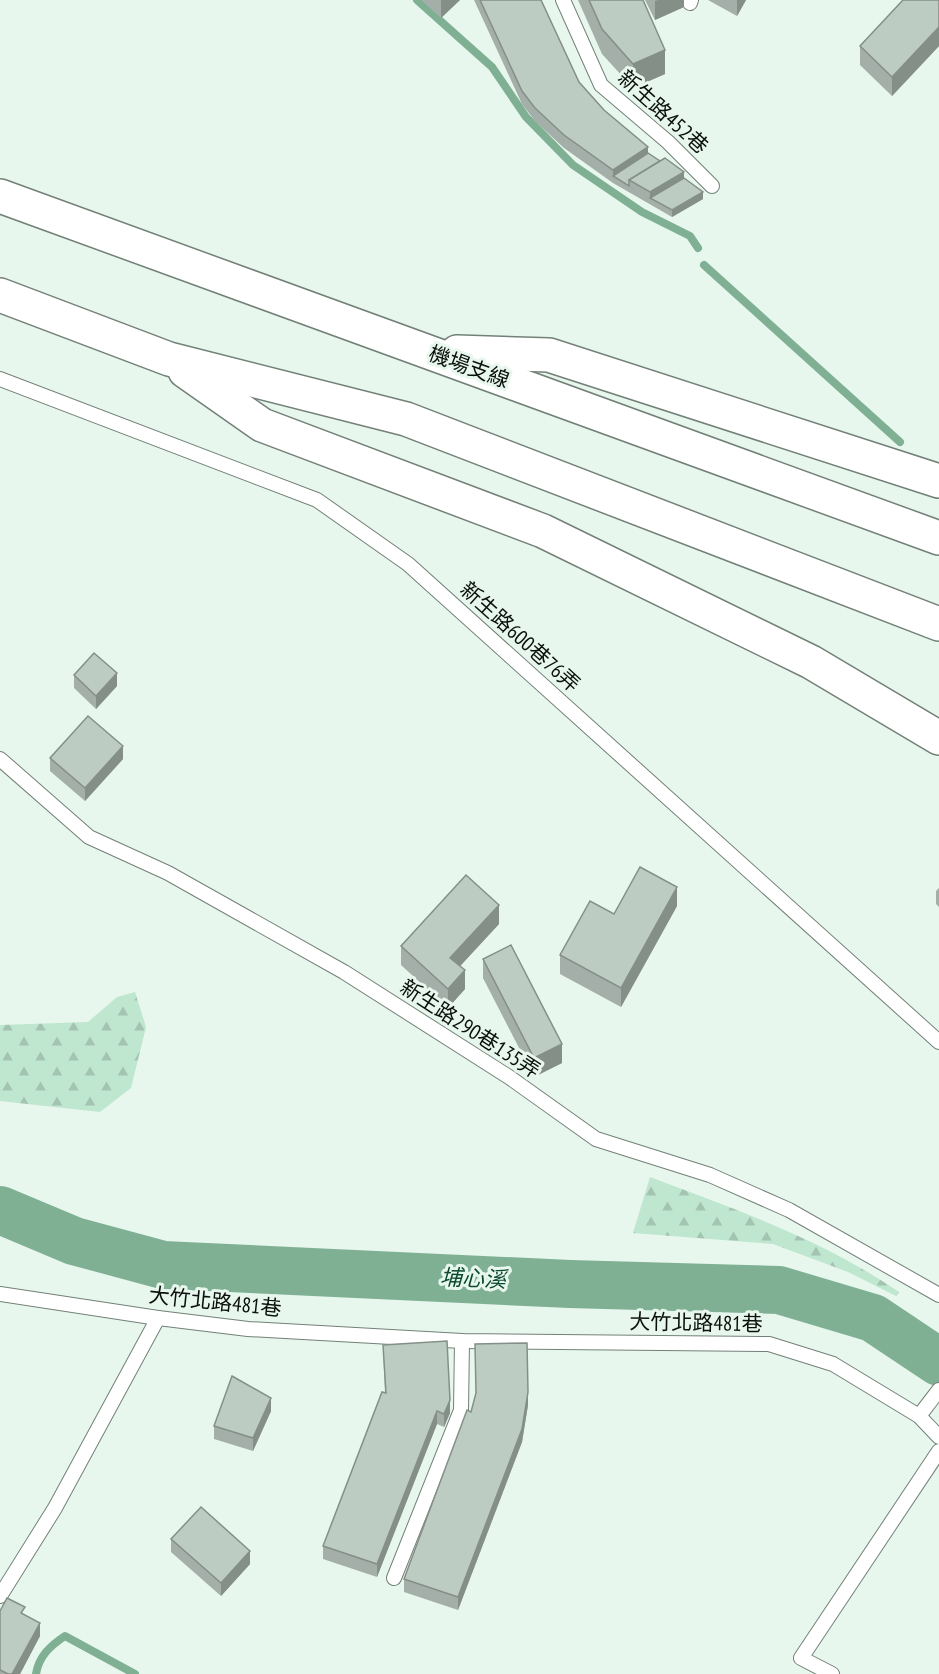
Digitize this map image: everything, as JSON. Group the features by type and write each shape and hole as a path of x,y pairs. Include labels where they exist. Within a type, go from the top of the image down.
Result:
{"highway":[{"name":"機場支線","path":"0,196 939,538"},
{"path":"0,295 169,359 406,419 939,624"},
{"path":"425,351 549,355 939,481"},
{"path":"169,359 262,425 543,531 811,662 939,738"}],"lane":[{"name":"新生路452巷","path":"563,0 601,85 668,142 712,186"},
{"name":"新生路600巷76弄","path":"0,379 317,500 408,564 939,1042"},
{"name":"新生路290巷135弄","path":"0,759 89,837 168,873 297,945 509,1077 596,1139 710,1175 789,1210 939,1295"},
{"name":"大竹北路481巷","path":"0,1294 248,1329 462,1341 769,1344 833,1364 919,1416 939,1437"},
{"path":"0,1596 55,1508 158,1318"},
{"path":"394,1578 461,1410 462,1341"},
{"path":"919,1416 939,1390"},
{"path":"832,1674 801,1658 939,1451"}],"green space":[{"path":"135,992 146,1027 131,1088 100,1112 0,1101 0,1025 88,1022 117,997"},
{"path":"650,1177 809,1241 870,1273 899,1292 896,1296 848,1272 773,1244 633,1233"}],"building":[{"path":"480,0 541,0 579,82 604,110 648,147 613,170 564,135 535,108 522,91"},
{"path":"589,0 643,0 665,50 633,64 602,29"},
{"path":"903,0 939,0 939,27 892,77 860,46"},
{"path":"648,153 660,161 629,180 629,186 613,176"},
{"path":"665,158 684,172 650,192 629,180"},
{"path":"684,178 703,192 672,210 650,198"},
{"path":"94,653 117,673 96,696 74,675"},
{"path":"88,716 123,746 85,788 50,758"},
{"path":"640,867 677,887 621,988 560,955 590,901 614,914"},
{"path":"466,875 499,905 450,958 465,970 448,989 401,946"},
{"path":"511,945 562,1044 534,1058 483,959"},
{"path":"447,1341 450,1400 444,1414 437,1411 377,1564 323,1546 382,1392 386,1393 383,1345"},
{"path":"527,1343 528,1392 522,1429 458,1597 404,1579 467,1410 471,1412 476,1393 475,1344"},
{"path":"232,1376 271,1398 253,1438 214,1426"},
{"path":"201,1507 250,1551 221,1583 171,1539"},
{"path":"7,1598 25,1607 21,1613 40,1623 12,1674 0,1670 0,1611"}],"waterway":[{"path":"417,0 492,67 526,117 573,165 642,212 690,236 698,248"},
{"path":"704,265 900,442"},
{"name":"埔心溪","path":"0,1210 74,1241 163,1265 570,1284 779,1290 873,1318 939,1362"},
{"path":"36,1674 46,1652 65,1636 135,1674"}]}
